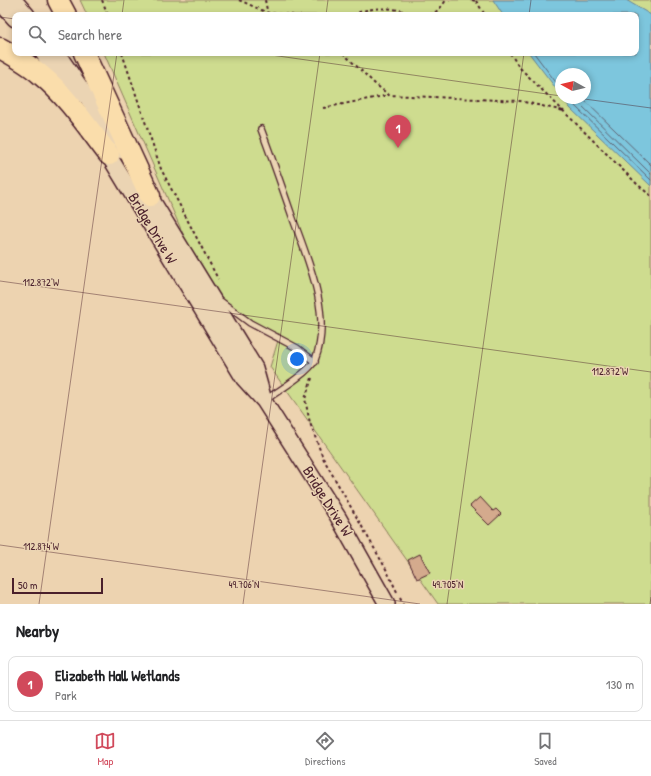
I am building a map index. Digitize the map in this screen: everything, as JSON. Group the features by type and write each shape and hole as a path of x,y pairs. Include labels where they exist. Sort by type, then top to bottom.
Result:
{"highway":[{"path":"58,0 64,12"},
{"path":"0,48 12,55"},
{"path":"14,56 41,75 65,98 109,155"},
{"path":"85,56 150,196"}],"street":[{"path":"14,0 24,12"},
{"path":"0,2 12,16"},
{"name":"Bridge Drive W","path":"44,56 69,91 109,155 244,379 264,402 338,516 388,604"},
{"name":"Bridge Drive W","path":"59,56 150,196 214,288 255,368 264,402"}],"lane":[{"path":"261,129 312,273 320,306 321,332 315,362 307,370 264,402"},
{"path":"214,288 250,322 297,348 315,362"}],"path":[{"path":"102,0 107,12"},
{"path":"239,0 264,12"},
{"path":"265,0 268,12"},
{"path":"434,12 446,0"},
{"path":"472,0 476,1 483,12"},
{"path":"361,12 384,8 412,12"},
{"path":"123,56 161,169 214,288"},
{"path":"346,56 375,84 389,95"},
{"path":"512,56 519,67 637,184 651,196"},
{"path":"323,108 389,95 520,101 564,111"},
{"path":"307,370 312,378 305,399 310,423 323,458 386,569 403,604"}],"green space":[{"path":"80,0 651,0 651,604 438,604 270,367 280,334 263,329 208,291 105,56 639,56 639,12 86,12"}],"water":[{"path":"493,0 626,0 651,15 651,186 567,104 591,104 591,68 555,68 555,87 531,56 639,56 639,12 501,12"}],"building":[{"path":"480,497 493,511 496,509 501,514 489,525 470,506"},
{"path":"420,554 430,573 417,579 408,560"}],"place":[{"name":"Elizabeth Hall Wetlands","path":"398,148"}]}
